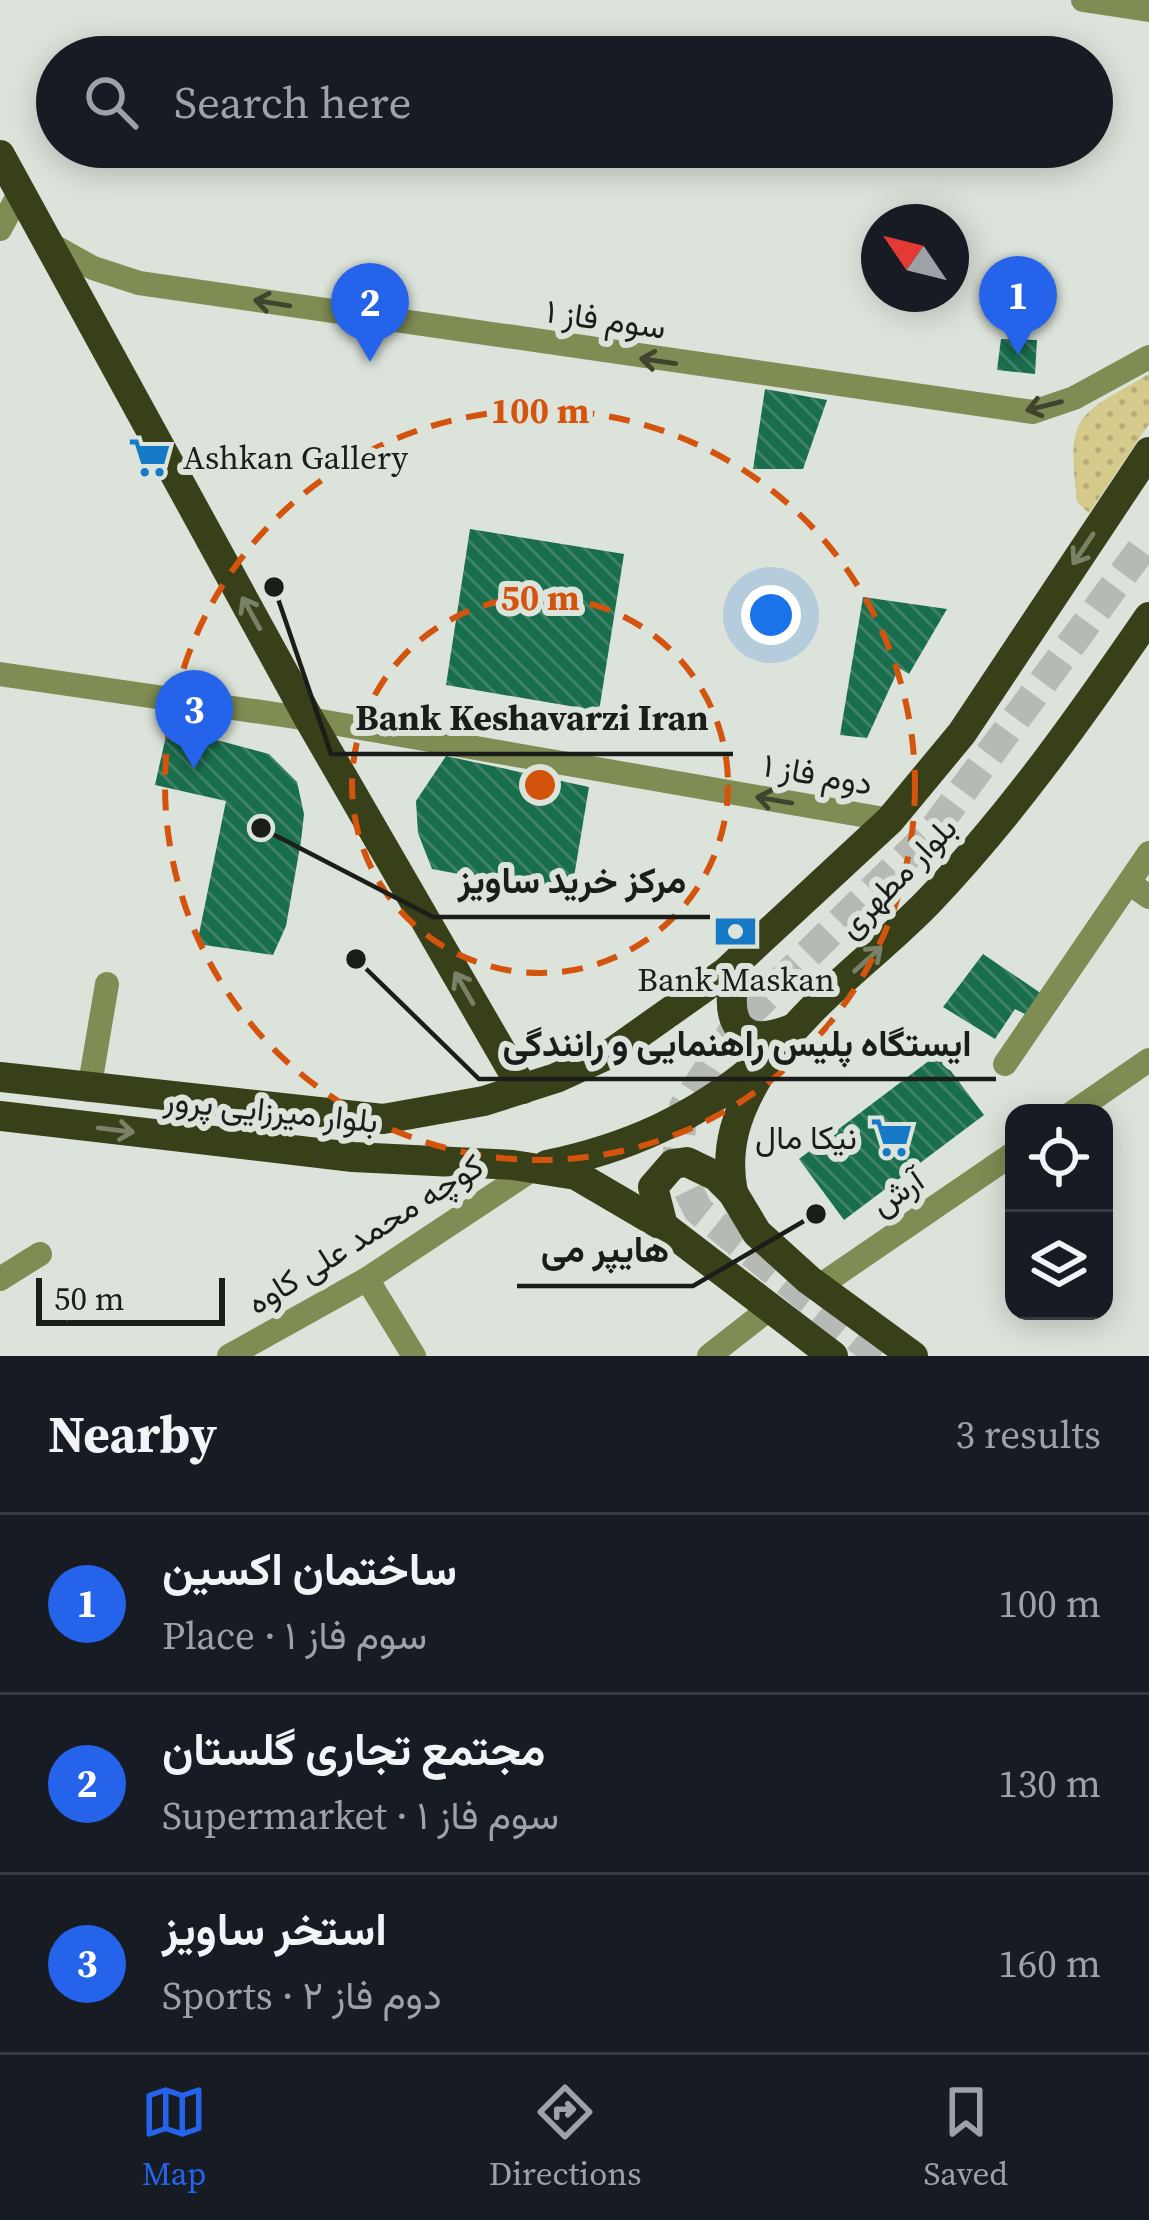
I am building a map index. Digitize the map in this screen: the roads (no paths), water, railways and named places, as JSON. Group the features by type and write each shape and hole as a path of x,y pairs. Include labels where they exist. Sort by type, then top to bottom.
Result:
{"main road":[{"path":"0,155 309,719 523,1089"},
{"name":"بلوار مطهری","path":"523,1089 584,1066 640,1036 740,959 890,820 962,733 1149,452"},
{"name":"بلوار مطهری","path":"734,1193 728,1165 731,1135 760,1074 787,1036 928,902 998,824 1149,617"},
{"path":"740,959 728,1003 733,1021 748,1033 787,1036"},
{"path":"536,1167 665,1128 724,1093 787,1036"},
{"name":"بلوار میرزایی پرور","path":"0,1077 383,1119 440,1112 523,1089"},
{"name":"بلوار میرزایی پرور","path":"0,1116 353,1157 536,1167"},
{"path":"663,1226 652,1186 673,1164 701,1167 734,1193 757,1233 813,1284 913,1356"},
{"path":"536,1167 592,1181 663,1226 833,1356"}],"street":[{"path":"1083,0 1149,10"},
{"path":"0,230 20,192"},
{"name":"سوم فاز ۱","path":"50,244 93,268 139,283 1033,412 1074,398 1149,357"},
{"name":"دوم فاز ۱","path":"0,674 309,719 890,820"},
{"path":"1005,1064 1139,890 1149,853"},
{"path":"88,1090 107,984"},
{"path":"1085,1104 1149,1060"},
{"name":"آرش","path":"813,1284 1005,1159"},
{"name":"کوچه محمد علی کاوه","path":"229,1356 367,1279 536,1167"},
{"path":"813,1284 910,1213 901,1199"},
{"path":"0,1278 40,1254"},
{"path":"367,1279 414,1356"},
{"path":"710,1356 770,1309"}],"tunnel":[{"path":"880,1356 698,1210 676,1165 684,1107 737,1025 935,828 1149,539"}],"place":[{"name":"ساختمان اکسین","path":"1018,355"},
{"name":"مجتمع تجاری گلستان","path":"370,362"},
{"name":"Ashkan Gallery","path":"149,457"},
{"name":"Bank Keshavarzi Iran","path":"274,587"},
{"name":"استخر ساویز","path":"194,769"},
{"name":"مرکز خرید ساویز","path":"261,828"},
{"name":"Bank Maskan","path":"736,931"},
{"name":"ایستگاه پلیس راهنمایی و رانندگی","path":"356,959"},
{"name":"نیکا مال","path":"891,1137"},
{"name":"هایپر می","path":"816,1214"}]}
